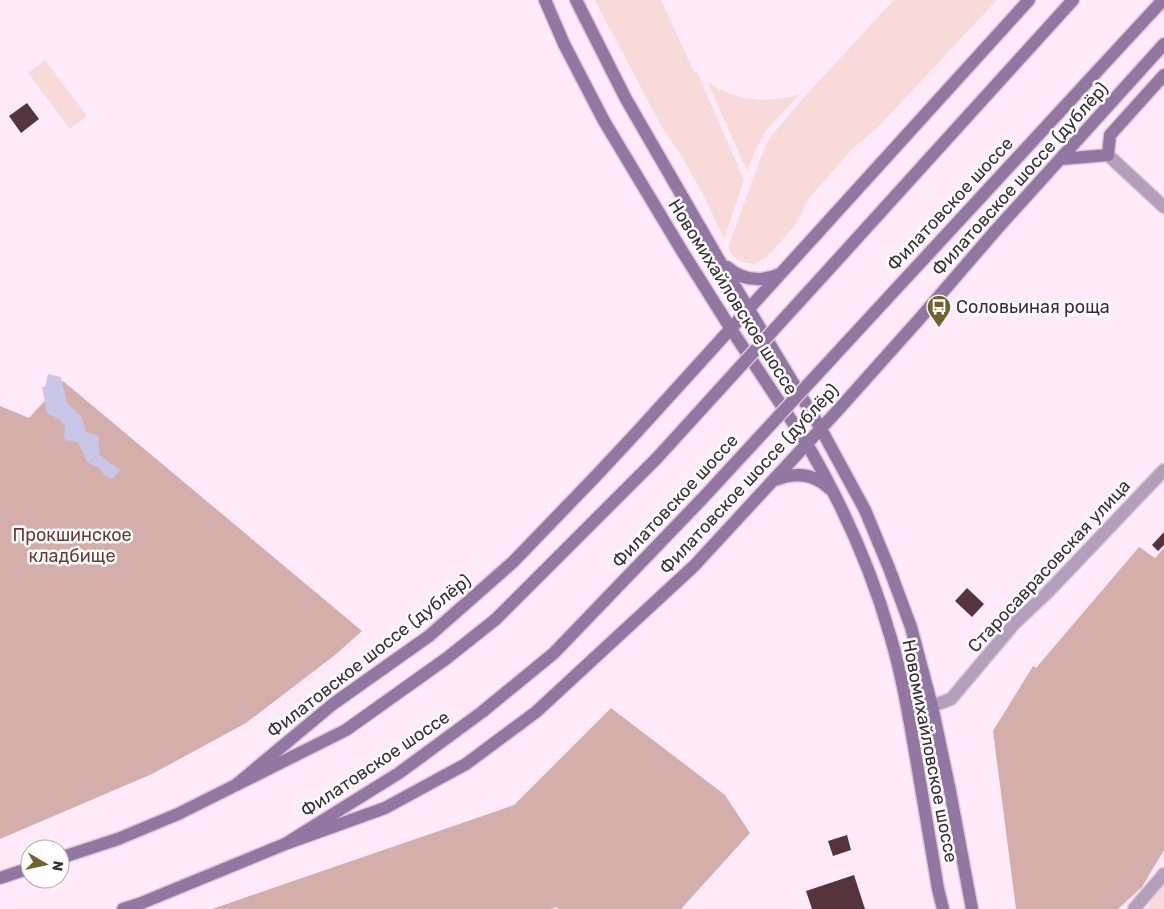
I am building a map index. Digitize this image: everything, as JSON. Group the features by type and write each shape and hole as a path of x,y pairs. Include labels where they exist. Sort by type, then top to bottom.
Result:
{"main road":[{"name":"Новомихайловское шоссе","path":"545,0 564,44 604,121 731,330 807,444 846,517 871,577 890,635 908,711 943,909"},
{"name":"Новомихайловское шоссе","path":"576,0 626,99 821,429 865,510 911,627 932,706 972,909"},
{"name":"Филатовское шоссе (дублёр)","path":"237,784 333,704 429,636 513,562 596,477 731,330 1029,0"},
{"path":"70,855 118,839 178,814 346,730 454,653 496,619 657,458 1073,0"},
{"name":"Филатовское шоссе","path":"123,909 285,844 399,773 482,712 554,653 702,499 1163,0"},
{"name":"Филатовское шоссе (дублёр)","path":"285,844 385,808 474,759 536,712 694,566 821,429 996,230 1164,44"},
{"path":"1061,159 1108,155 1110,135 1164,76"},
{"path":"720,260 740,277 750,279 770,278 781,274"},
{"path":"773,481 784,476 802,475 824,483 833,492"},
{"path":"0,878 20,871"}],"street":[{"path":"1108,155 1164,207"},
{"name":"Старосаврасовская улица","path":"908,711 932,706 951,699 1014,624 1047,594 1164,470"},
{"path":"1134,909 1164,874"}],"shaded area":[{"path":"595,0 661,0 694,72 697,72 744,180 724,239 705,198 682,157 659,122"},
{"path":"894,0 997,0 876,129 853,148 809,198 796,224 767,257 754,264 741,262 733,256 728,248 764,149 771,136"},
{"path":"45,60 87,116 70,129 28,73"},
{"path":"707,81 728,93 751,99 776,99 800,94 765,132 747,171"},
{"path":"1164,881 1164,909 1146,909"}],"green space":[{"name":"Прокшинское кладбище","path":"63,381 362,631 335,655 246,723 152,774 0,839 0,406 29,418"},
{"path":"1139,547 1155,558 1164,548 1164,850 1142,887 1118,909 1016,909 993,731 1033,666 1036,668"},
{"path":"611,708 725,795 750,833 681,909 559,909 556,907 551,909 212,909 514,805"}],"water":[{"path":"48,374 61,377 67,403 81,416 86,432 98,435 100,455 120,470 113,479 104,475 99,468 87,462 78,442 66,440 64,437 65,426 58,418 47,414 42,387 45,387"}],"building":[{"path":"27,103 39,119 21,133 9,116"},
{"path":"1164,532 1164,545 1158,551 1152,545"},
{"path":"967,588 984,604 972,617 955,601"},
{"path":"847,835 851,850 833,856 828,841"},
{"path":"854,875 865,909 812,909 806,891"}],"place":[{"name":"Соловьиная роща","path":"939,328"}]}
